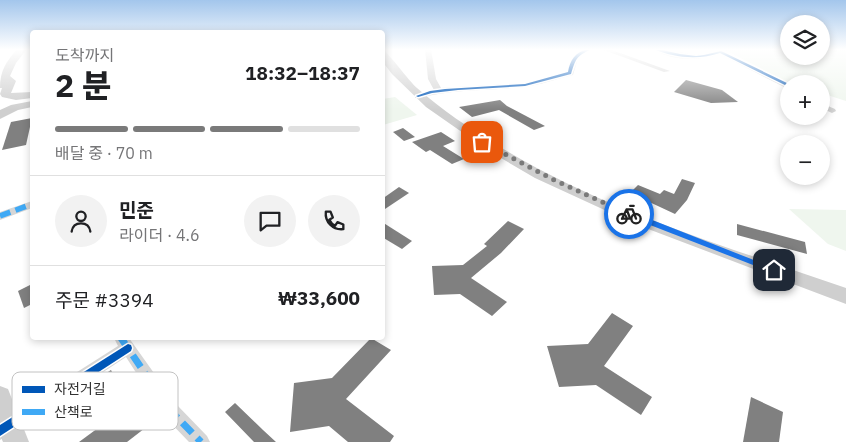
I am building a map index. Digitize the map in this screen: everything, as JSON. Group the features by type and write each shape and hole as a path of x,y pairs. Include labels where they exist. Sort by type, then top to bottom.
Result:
{"main road":[{"path":"394,70 418,96 482,142 554,180 667,230 846,296"},
{"path":"1,80 11,81 4,93 6,95 16,97 30,95"},
{"path":"0,104 30,99"},
{"path":"0,115 15,107 30,104"}],"street":[{"path":"431,70 432,79 438,90"},
{"path":"418,96 438,90 526,84 570,73 570,70"},
{"path":"662,70 666,71"},
{"path":"756,70 780,82"},
{"path":"0,216 30,205"},
{"path":"87,372 124,343 144,372"},
{"path":"0,397 8,433"},
{"path":"178,418 201,442"}],"shaded area":[{"path":"763,70 846,70 846,101 830,96 830,75 780,75 780,78"},
{"path":"395,97 417,115 385,124 385,99"},
{"path":"789,209 846,210 846,251 828,244"}],"building":[{"path":"686,80 722,90 738,102 711,103 674,92"},
{"path":"500,100 507,106 545,126 534,130 499,110 472,117 459,107"},
{"path":"30,118 26,145 2,150 11,122"},
{"path":"403,128 415,137 404,141 393,132"},
{"path":"441,132 455,141 443,146 464,159 452,164 430,150 426,152 412,142"},
{"path":"682,179 695,183 687,200 675,214 630,193 638,185 660,194 664,190 674,194"},
{"path":"399,187 409,193 385,209 385,197"},
{"path":"508,221 524,229 501,253 471,278 507,302 492,316 460,294 434,295 432,266 463,265 487,246 484,244"},
{"path":"385,224 412,241 402,249 385,239"},
{"path":"737,224 805,242 807,254 737,235"},
{"path":"30,285 30,305 24,308 18,291"},
{"path":"612,313 633,326 604,366 652,397 641,415 596,385 559,387 547,346 588,344"},
{"path":"369,340 374,340 391,350 346,399 394,436 390,442 348,442 329,426 290,432 294,383 332,378"},
{"path":"751,397 783,412 779,442 743,442"},
{"path":"235,403 276,442 254,442 225,412"},
{"path":"95,430 143,430 127,442 79,442"}],"marked path":[{"path":"0,216 30,205"},
{"path":"122,340 144,372"},
{"path":"178,418 201,442"}],"cycle path":[{"path":"418,96 445,90 525,85 570,73 571,70"},
{"path":"756,70 780,82"},
{"path":"91,372 128,348"},
{"path":"0,431 12,423"}],"way so far":[{"path":"482,142 554,180 629,214"}],"route":[{"path":"629,214 774,270"}]}
